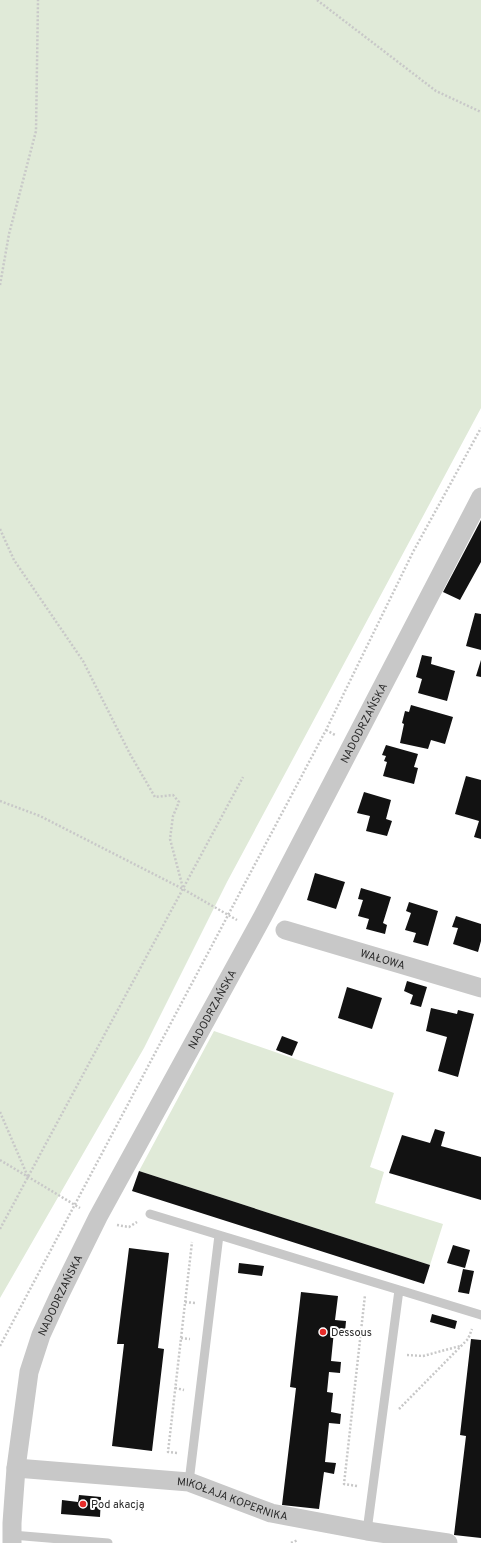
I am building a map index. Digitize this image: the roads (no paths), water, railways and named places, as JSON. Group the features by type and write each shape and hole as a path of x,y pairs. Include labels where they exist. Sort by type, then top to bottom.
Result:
{"street":[{"name":"NADODRZAŃSKA","path":"12,1539 16,1468 29,1372 41,1335 98,1218 263,916 481,498"},
{"name":"WAŁOWA","path":"285,930 481,988"},
{"name":"MIKOŁAJA KOPERNIKA","path":"16,1468 189,1482 272,1513 448,1543"}],"lane":[{"path":"150,1214 480,1315"},
{"path":"189,1482 219,1235"},
{"path":"367,1530 399,1290"},
{"path":"12,1539 108,1543"}],"place":[{"name":"Dessous","path":"323,1332"},
{"name":"Pod akacją","path":"83,1504"}]}
